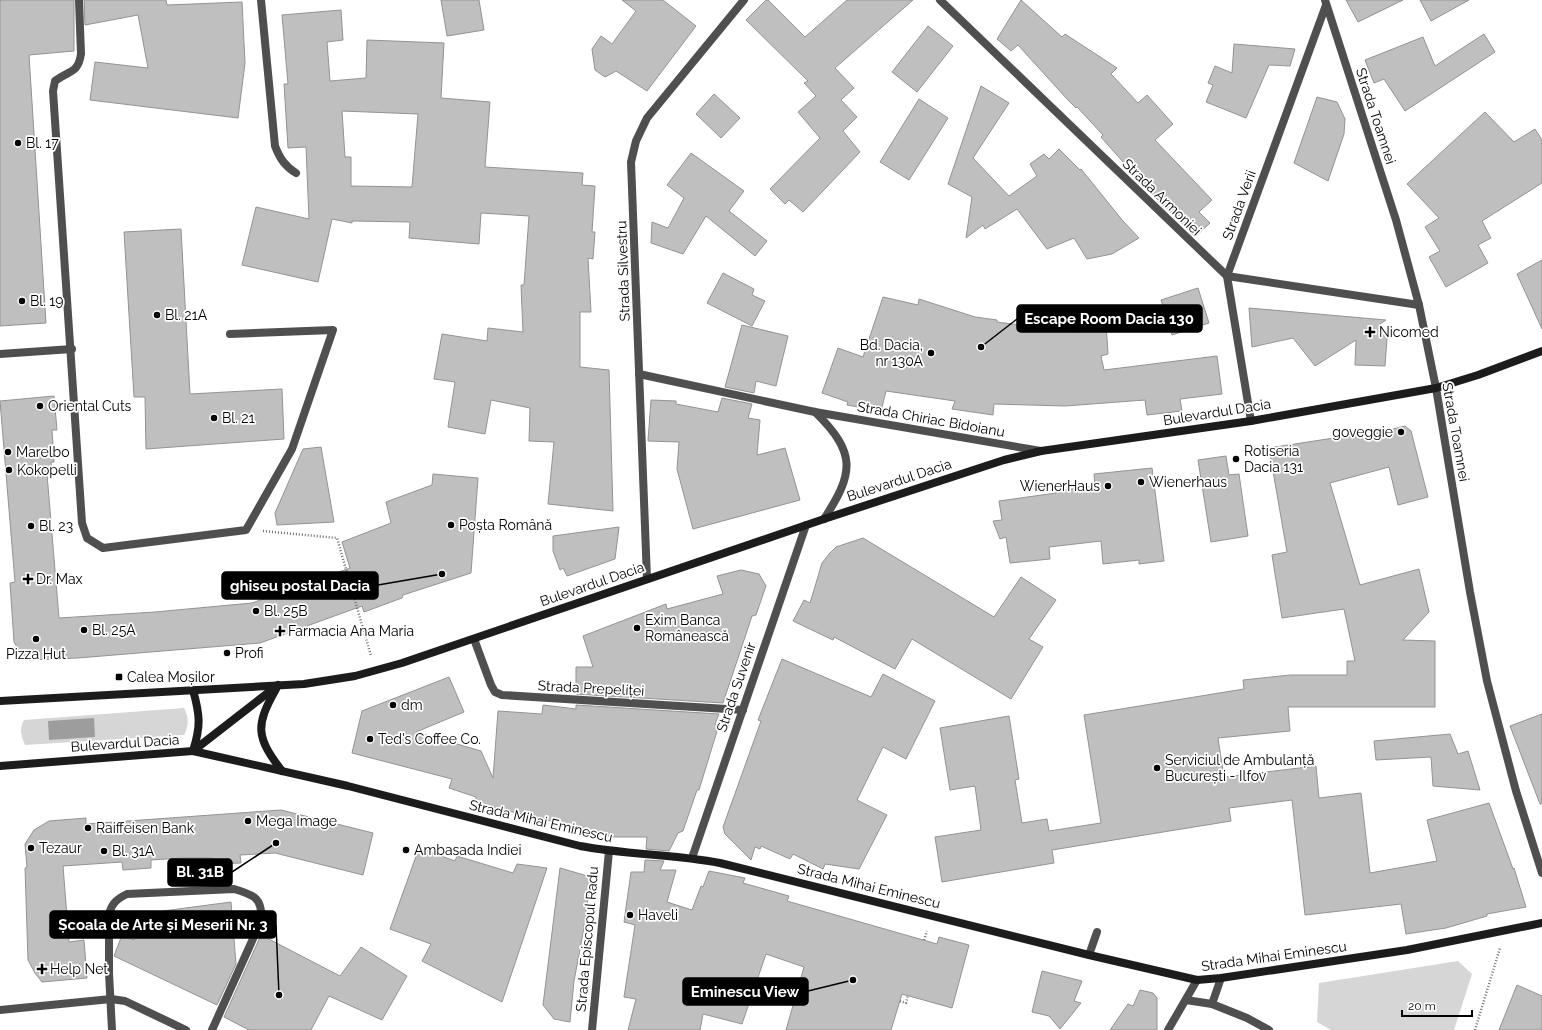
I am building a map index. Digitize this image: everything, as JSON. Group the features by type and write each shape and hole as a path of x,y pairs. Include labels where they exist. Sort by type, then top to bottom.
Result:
{"main road":[{"name":"Bulevardul Dacia","path":"0,701 278,685 327,680 375,671 402,664 824,519 1004,460 1041,451 1251,421 1436,388 1478,375 1542,351"},
{"name":"Bulevardul Dacia","path":"0,766 193,751 278,685"},
{"path":"278,685 261,718 260,729 262,740 268,754 282,770"},
{"path":"193,690 200,725 193,751"},
{"name":"Strada Mihai Eminescu","path":"193,751 282,770 427,806 558,841 608,851 692,858 752,870 1089,955 1197,980 1221,978 1407,950 1542,924"}],"street":[{"path":"79,0 80,61 77,68 55,81 53,91 72,349 82,523 87,538 103,548 246,530 292,449 333,330 230,334"},
{"path":"260,0 275,146 279,158 296,174"},
{"name":"Strada Silvestru","path":"647,579 631,162 636,141 647,118 744,0"},
{"name":"Strada Armoniei","path":"940,0 1227,276"},
{"name":"Strada Verii","path":"1251,421 1227,276 1326,3"},
{"name":"Strada Toamnei","path":"1326,3 1396,220 1419,305 1436,388 1470,592 1487,681 1514,784 1542,873"},
{"path":"1227,276 1419,305"},
{"path":"0,354 72,349"},
{"name":"Strada Chiriac Bidoianu","path":"639,374 816,412 1041,451"},
{"path":"816,412 830,426 840,440 846,457 847,472 843,486 824,519"},
{"name":"Strada Suvenir","path":"692,858 806,526"},
{"name":"Strada Prepeliței","path":"474,639 491,686 495,692 502,695 743,710"},
{"name":"Strada Episcopul Radu","path":"592,1030 608,851"},
{"path":"112,1030 109,914 112,905 118,899 127,894 234,889 250,893 260,904 262,921 212,1030"},
{"path":"1089,955 1097,932"},
{"path":"1212,1004 1221,978"},
{"path":"1168,1030 1197,980"},
{"path":"0,1010 111,999 125,1001 186,1030"},
{"path":"1186,1000 1212,1004 1247,1018 1269,1030"}],"path":[{"path":"246,530 337,538 375,671"},
{"path":"1475,1030 1505,931"},
{"path":"900,1001 906,1003 908,995"}],"shaded area":[{"path":"184,708 188,722 184,735 25,745 21,732 21,726 24,720"},
{"path":"94,718 95,737 49,740 48,721"},
{"path":"1458,961 1472,974 1454,1030 1331,1030 1317,1022 1319,983"}],"building":[{"name":"Bl. 17","path":"0,0 74,0 74,51 29,55 46,323 0,326"},
{"path":"84,0 166,0 167,5 242,2 245,63 238,118 90,100 95,62 148,68 138,15 85,25"},
{"path":"441,0 479,0 484,30 447,36"},
{"path":"622,0 663,0 696,26 647,91 616,71 605,77 595,70 592,49 601,36 612,44 636,11"},
{"path":"766,0 768,0 805,37 847,0 913,0 835,68 854,88 841,100 857,117 843,131 860,152 803,212 789,200 785,204 770,189 820,138 798,112 816,96 804,83 808,81 746,20"},
{"path":"1021,0 1062,37 1065,34 1117,68 1111,74 1138,103 1147,95 1173,124 1155,140 1212,200 1199,212 1210,223 1195,237 1146,188 1101,137 1103,135 1077,107 1076,108 1067,99 1018,45 1011,51 997,39"},
{"path":"1346,0 1403,0 1358,22"},
{"path":"1420,0 1469,0 1431,21"},
{"path":"341,10 343,40 327,42 330,81 366,78 367,40 444,43 441,98 490,102 485,167 583,173 582,185 595,186 592,232 595,232 593,259 588,258 591,312 580,312 580,367 609,370 613,511 548,504 554,442 529,441 530,408 491,400 485,434 448,427 455,382 434,379 442,334 487,341 488,328 523,332 521,285 524,285 529,216 481,213 479,244 409,238 410,222 352,221 352,223 332,219 318,282 242,265 256,207 309,219 306,147 288,148 284,84 288,84 282,15","holes":["342,111 418,114 412,187 351,186 351,157 345,157"]},
{"path":"928,26 953,46 917,92 892,72"},
{"path":"1484,34 1495,52 1405,111 1384,79 1374,83 1365,60 1423,37 1435,66"},
{"path":"1234,44 1295,49 1290,66 1269,65 1246,118 1206,102 1213,85 1208,83 1215,66 1232,73"},
{"path":"981,86 1009,103 973,158 1009,196 1037,176 1030,164 1044,154 1049,159 1059,149 1080,170 1081,169 1123,221 1139,238 1112,254 1087,259 1074,238 1047,249 1017,209 985,229 983,225 966,238 972,197 948,184"},
{"path":"714,94 740,118 721,138 696,114"},
{"path":"1317,97 1337,102 1345,119 1344,134 1328,181 1294,163"},
{"path":"919,99 948,118 909,180 880,162"},
{"path":"1485,112 1514,142 1535,129 1542,140 1542,183 1482,221 1491,238 1478,245 1488,263 1446,287 1429,257 1440,251 1425,227 1439,218 1407,184"},
{"path":"691,153 744,191 729,211 767,241 755,256 706,216 683,254 651,243 652,222 668,228 684,198 667,185"},
{"path":"181,229 190,394 282,389 284,439 146,449 145,397 134,397 124,232"},
{"path":"1542,260 1542,329 1517,274"},
{"path":"723,273 754,289 752,295 765,301 752,326 707,303"},
{"path":"1198,288 1209,323 1172,335 1161,300"},
{"path":"883,297 918,305 919,299 975,317 997,320 997,322 1074,332 1074,325 1106,323 1108,354 1101,356 1104,370 1217,356 1222,394 1180,399 1182,411 1147,415 1145,400 1065,406 994,404 993,415 952,409 955,401 886,391 881,411 847,405 848,402 822,393 838,348 863,357"},
{"path":"1249,308 1386,320 1380,324 1386,333 1387,339 1385,366 1355,365 1356,340 1315,366 1293,338 1252,347"},
{"path":"742,325 788,336 776,386 756,381 754,393 725,387"},
{"path":"54,396 57,430 52,430 54,462 51,462 52,473 47,474 59,618 155,612 252,603 350,568 342,542 391,523 386,502 432,485 433,474 478,478 471,573 403,595 402,598 364,612 362,606 260,643 78,658 29,660 20,652 14,642 10,583 15,582 0,401"},
{"path":"722,398 752,404 748,418 760,420 757,455 785,448 800,500 693,529 677,469 679,442 648,441 651,400 676,401 676,404 718,412"},
{"path":"1405,426 1411,431 1428,497 1398,505 1389,467 1330,483 1360,585 1419,569 1429,612 1403,640 1435,641 1435,707 1288,707 1290,731 1218,738 1224,777 1316,766 1319,798 1361,793 1370,873 1437,861 1427,820 1489,803 1513,869 1514,868 1526,907 1487,914 1487,916 1446,928 1406,934 1401,904 1305,915 1292,800 1229,808 1231,821 1052,850 1054,863 942,882 935,837 981,830 975,786 950,790 940,728 1009,716 1019,779 1015,780 1022,823 1047,819 1049,831 1101,823 1084,715 1244,689 1243,680 1290,675 1347,675 1347,661 1355,661 1344,609 1282,618 1272,555 1287,552 1269,448 1366,433 1366,436"},
{"path":"321,447 334,522 277,525 275,513 303,449"},
{"path":"1226,456 1229,475 1239,474 1248,536 1211,542 1198,460"},
{"path":"1152,468 1164,561 1139,564 1139,560 1103,564 1101,541 1049,547 1050,559 1010,563 1006,537 1000,539 993,521 1002,520 999,501 1095,486 1094,474"},
{"path":"619,527 615,559 567,576 563,568 560,570 553,551 553,536"},
{"path":"863,538 994,617 1021,577 1056,600 1029,639 1043,647 1011,699 912,639 895,669 834,637 833,640 793,621 804,600 810,603 822,563 829,554 836,547"},
{"path":"741,570 759,574 766,586 756,615 752,616 723,703 576,694 576,667 593,667 583,636 666,604 667,609 723,594 717,576"},
{"path":"782,659 871,697 883,674 935,701 906,759 883,747 857,800 887,815 859,869 825,864 823,869 793,854 790,859 761,846 760,849 755,847 751,860 725,834 723,827 761,721 758,720"},
{"path":"449,677 464,712 416,732 481,751 493,778 498,711 542,714 543,705 576,709 576,705 719,714 715,724 718,728 699,790 697,790 683,831 678,833 669,851 646,849 647,837 613,837 475,803 476,797 449,788 452,779 352,753 362,711"},
{"path":"1542,714 1542,804 1540,804 1510,726"},
{"path":"1450,734 1458,754 1468,751 1480,790 1433,786 1431,757 1376,760 1374,741"},
{"path":"281,810 373,833 363,875 275,853 240,855 241,863 212,864 212,858 182,858 151,860 151,868 123,870 122,862 63,866 69,942 84,940 87,978 42,982 35,973 28,960 25,868 27,867 25,844 34,830 49,821 86,818 86,824"},
{"path":"419,848 455,861 457,856 513,873 517,864 547,868 502,1002 422,961 431,944 390,929"},
{"path":"645,860 664,861 660,870 676,870 667,902 692,910 701,886 703,887 709,871 745,878 743,883 789,896 787,901 937,944 939,937 969,945 952,1008 902,994 891,1030 786,1030 804,967 766,954 742,1024 703,1014 700,1030 628,1030 636,999 624,997 635,925 624,922 631,872 644,872"},
{"path":"560,868 591,877 574,981 570,1022 554,1019 543,1005"},
{"path":"231,902 236,964 217,1005 114,956 122,935 134,940 148,913"},
{"path":"261,935 340,976 361,947 407,976 382,1020 329,996 311,1030 249,1030 224,1017"},
{"path":"1042,971 1082,981 1074,1001 1081,1003 1060,1029 1049,1016 1032,1012"},
{"path":"1517,985 1542,996 1542,1030 1499,1030"},
{"path":"1140,990 1153,993 1157,998 1157,1030 1110,1030 1128,1004 1133,1006"}],"place":[{"name":"Bl. 17","path":"18,143"},
{"name":"Bl. 19","path":"22,301"},
{"name":"Bl. 21A","path":"157,315"},
{"name":"Nicomed","path":"1370,332"},
{"name":"Escape Room Dacia 130","path":"981,347"},
{"name":"Bd. Dacia, nr 130A","path":"931,353"},
{"name":"Oriental Cuts","path":"40,406"},
{"name":"Bl. 21","path":"214,418"},
{"name":"goveggie","path":"1401,432"},
{"name":"Marelbo","path":"8,452"},
{"name":"Rotiseria Dacia 131","path":"1236,459"},
{"name":"Kokopelli","path":"9,470"},
{"name":"Wienerhaus","path":"1141,482"},
{"name":"WienerHaus","path":"1108,486"},
{"name":"Poșta Română","path":"451,525"},
{"name":"Bl. 23","path":"31,526"},
{"name":"ghiseu postal Dacia","path":"442,574"},
{"name":"Dr. Max","path":"28,579"},
{"name":"Bl. 25B","path":"256,611"},
{"name":"Exim Banca Românească","path":"637,628"},
{"name":"Bl. 25A","path":"84,630"},
{"name":"Farmacia Ana Maria","path":"280,631"},
{"name":"Pizza Hut","path":"36,639"},
{"name":"Profi","path":"227,653"},
{"name":"Calea Moșilor","path":"119,677"},
{"name":"dm","path":"393,705"},
{"name":"Ted's Coffee Co.","path":"370,739"},
{"name":"Serviciul de Ambulanță București - Ilfov","path":"1157,768"},
{"name":"Mega Image","path":"248,821"},
{"name":"Raiffeisen Bank","path":"88,828"},
{"name":"Bl. 31B","path":"276,843"},
{"name":"Tezaur","path":"31,848"},
{"name":"Ambasada Indiei","path":"406,850"},
{"name":"Bl. 31A","path":"104,851"},
{"name":"Haveli","path":"630,915"},
{"name":"Help Net","path":"42,969"},
{"name":"Eminescu View","path":"853,980"},
{"name":"Școala de Arte și Meserii Nr. 3","path":"279,995"}]}
